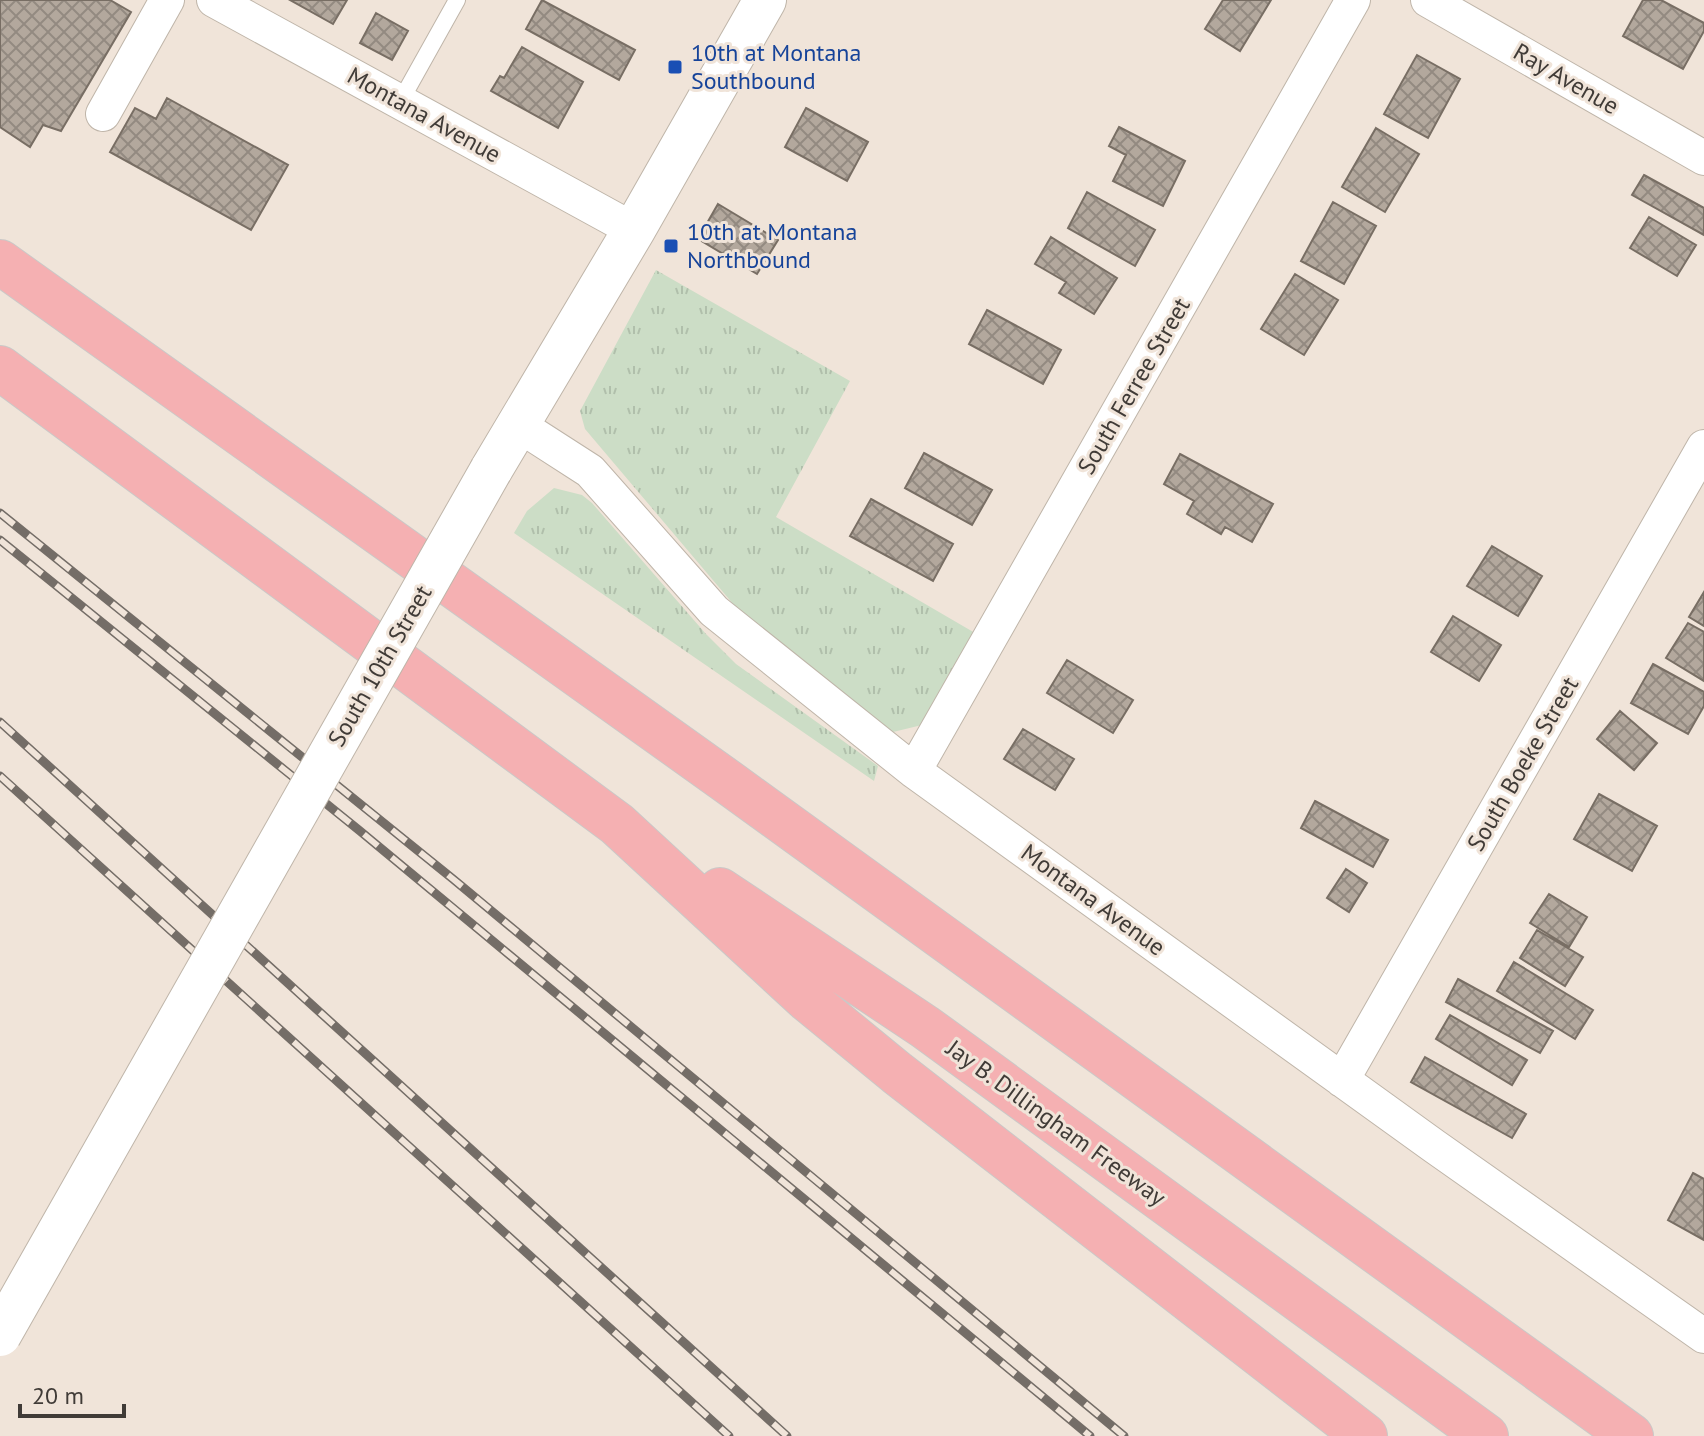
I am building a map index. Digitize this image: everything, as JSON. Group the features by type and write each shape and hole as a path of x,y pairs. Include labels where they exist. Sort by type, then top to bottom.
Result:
{"highway":[{"path":"0,262 728,782 1631,1436"},
{"path":"0,368 617,824 808,1000 897,1073 1365,1436"},
{"name":"Jay B. Dillingham Freeway","path":"617,824 925,1027 1486,1436"}],"street":[{"path":"103,114 167,0"},
{"name":"Montana Avenue","path":"214,0 634,230"},
{"name":"South 10th Street","path":"0,1335 517,424 634,230 765,0"},
{"name":"South Ferree Street","path":"914,771 1353,0"},
{"name":"Ray Avenue","path":"1428,0 1704,158"},
{"name":"Montana Avenue","path":"517,424 590,471 714,611 914,771 1704,1336"},
{"name":"South Boeke Street","path":"1342,1080 1704,447"}],"lane":[{"path":"400,102 457,0"}],"green space":[{"path":"656,270 850,381 776,517 975,633 922,725 893,732 745,618 585,429 580,411"},
{"path":"554,488 582,495 592,503 736,664 878,766 874,781 514,533 527,511"}],"building":[{"path":"0,0 110,0 131,12 61,131 43,125 30,147 0,127"},
{"path":"290,0 347,0 333,24"},
{"path":"542,0 635,50 619,80 526,29"},
{"path":"1223,0 1271,0 1240,51 1205,29"},
{"path":"1643,0 1661,0 1704,23 1704,31 1683,69 1623,36"},
{"path":"376,13 408,31 392,60 360,43"},
{"path":"522,47 583,82 558,128 491,91 500,76 504,78"},
{"path":"1417,55 1460,79 1428,138 1384,114"},
{"path":"167,98 288,165 251,230 110,152 135,108 156,119"},
{"path":"806,108 868,142 847,181 785,147"},
{"path":"1119,127 1185,161 1163,206 1113,181 1126,155 1109,146"},
{"path":"1376,128 1419,154 1385,212 1342,187"},
{"path":"1644,175 1704,208 1704,235 1632,195"},
{"path":"1087,192 1155,230 1135,266 1068,228"},
{"path":"1333,202 1376,226 1344,284 1301,261"},
{"path":"718,204 778,240 757,274 698,239"},
{"path":"1649,217 1696,245 1677,276 1630,248"},
{"path":"1051,237 1117,278 1094,314 1059,293 1066,282 1035,264"},
{"path":"1295,274 1338,300 1304,355 1261,329"},
{"path":"987,310 1061,350 1043,384 969,344"},
{"path":"924,453 992,490 972,525 905,488"},
{"path":"1180,454 1273,504 1252,542 1225,527 1221,534 1187,514 1194,501 1164,484"},
{"path":"871,499 953,544 933,581 850,536"},
{"path":"1492,546 1542,576 1518,616 1467,586"},
{"path":"1704,592 1704,626 1689,617"},
{"path":"1453,616 1501,645 1479,681 1431,652"},
{"path":"1688,623 1704,632 1704,681 1666,658"},
{"path":"1067,660 1133,700 1113,733 1047,693"},
{"path":"1653,664 1704,692 1704,706 1688,734 1631,703"},
{"path":"1620,711 1657,743 1634,770 1597,739"},
{"path":"1023,729 1074,759 1055,790 1004,759"},
{"path":"1599,794 1657,826 1632,871 1574,839"},
{"path":"1315,801 1388,840 1373,867 1301,828"},
{"path":"1346,869 1367,883 1349,912 1327,898"},
{"path":"1549,894 1587,917 1569,947 1530,923"},
{"path":"1537,930 1583,957 1565,986 1520,958"},
{"path":"1514,962 1593,1010 1575,1039 1497,991"},
{"path":"1458,979 1553,1031 1540,1053 1446,1002"},
{"path":"1450,1015 1527,1060 1512,1085 1436,1039"},
{"path":"1425,1057 1526,1114 1512,1138 1411,1082"},
{"path":"1693,1173 1704,1179 1704,1240 1668,1220"}],"railway":[{"path":"0,513 453,879 1124,1436"},
{"path":"0,540 360,831 1090,1436"},
{"path":"0,722 787,1436"},
{"path":"0,776 729,1436"}],"place":[{"name":"10th at Montana Southbound","path":"675,67"},
{"name":"10th at Montana Northbound","path":"671,246"}]}
